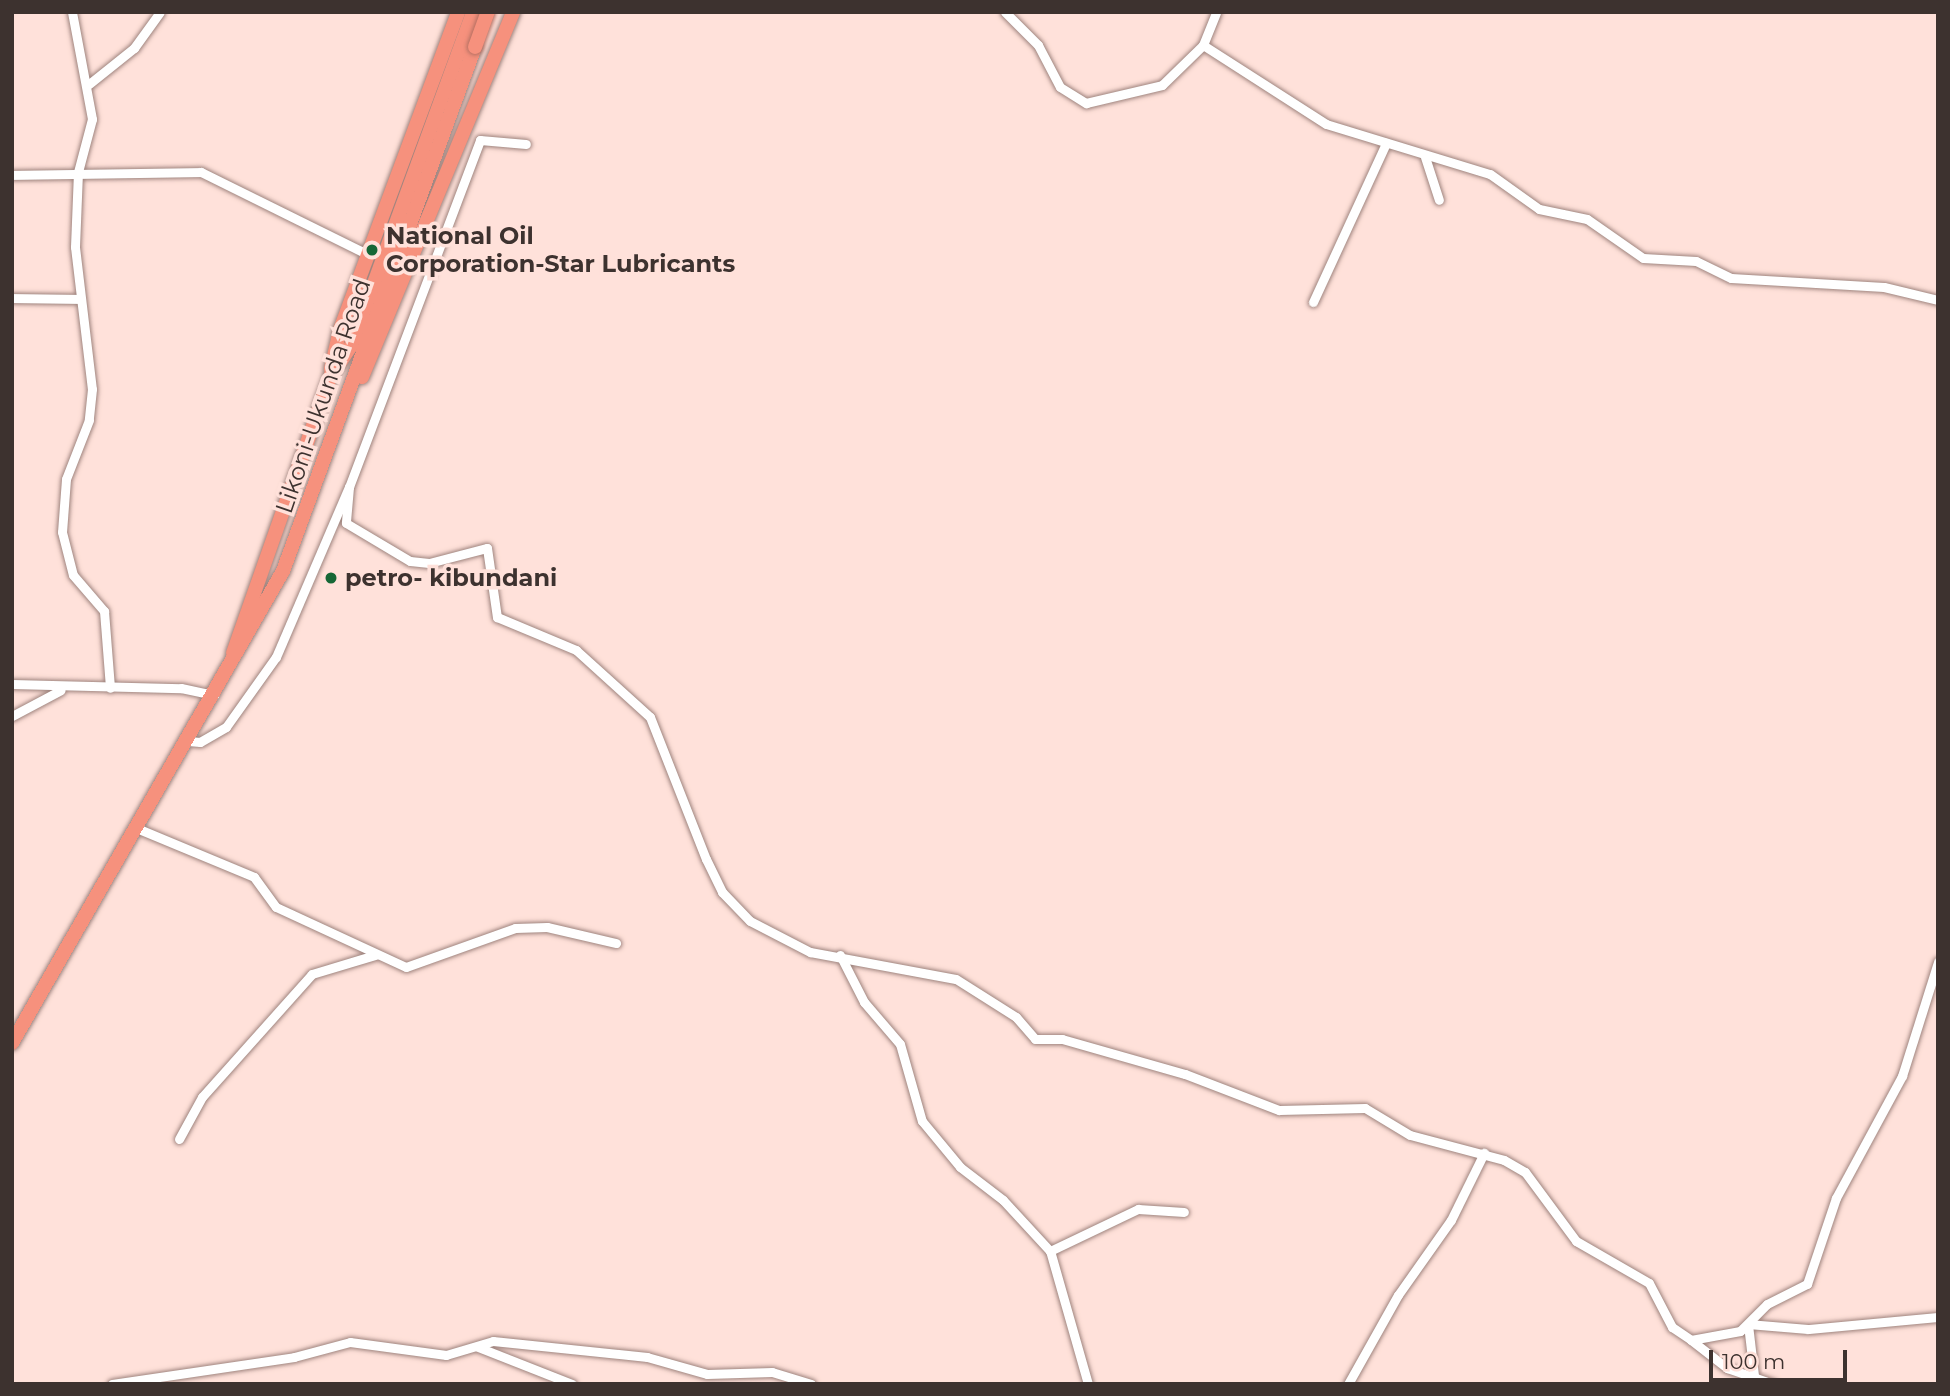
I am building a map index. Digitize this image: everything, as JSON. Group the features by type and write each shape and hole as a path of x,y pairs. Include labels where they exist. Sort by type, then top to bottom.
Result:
{"highway":[{"path":"330,377 369,255 458,12"},
{"name":"Likoni-Ukunda Road","path":"12,1043 133,826 188,741 284,571 356,387 357,348 473,12"},
{"path":"486,12 507,12"},
{"name":"Likoni-Ukunda Road","path":"228,668 330,377 357,348 486,12"},
{"path":"356,387 379,344 496,41 513,12"}],"street":[{"path":"72,12 89,84 92,119 78,172 80,299 92,389 89,419 66,479 61,532 73,575 104,611 110,688"},
{"path":"89,84 134,48 160,12"},
{"path":"1005,12 1038,45 1060,87 1086,103 1151,91 1203,46 1216,12"},
{"path":"1203,46 1326,124 1425,157 1490,174 1539,209 1587,219 1643,258 1696,261 1731,278 1884,287 1938,300"},
{"path":"188,741 200,742 226,727 256,689 349,487 480,140 526,144"},
{"path":"1313,302 1387,143"},
{"path":"1425,157 1438,200"},
{"path":"12,175 201,172 369,255"},
{"path":"12,298 80,299"},
{"path":"349,487 346,523 410,561 429,564 487,548 497,617 576,650 656,726 673,785 722,892 758,926 810,952 840,955 956,979 1016,1017 1035,1039 1062,1039 1185,1074 1279,1110 1365,1108 1410,1135 1484,1153 1525,1172 1576,1241 1640,1275 1672,1327 1727,1368 1773,1384"},
{"path":"12,684 63,689 181,688 214,695"},
{"path":"12,716 63,689"},
{"path":"133,826 254,877 276,907 375,955 411,968 514,928 547,927 616,943"},
{"path":"179,1139 202,1097 312,974 375,955"},
{"path":"840,955 864,1002 900,1044 922,1121 960,1167 1003,1200 1050,1251 1088,1384"},
{"path":"1748,1324 1767,1304 1807,1284 1836,1198 1870,1145 1906,1065 1938,962"},
{"path":"1348,1384 1398,1295 1451,1220 1484,1153"},
{"path":"1050,1251 1138,1209 1184,1212"},
{"path":"1691,1340 1748,1324 1808,1328 1938,1317"},
{"path":"1748,1324 1755,1379"},
{"path":"112,1384 294,1357 351,1342 446,1355 494,1341 647,1357 707,1374 772,1372 811,1384"},
{"path":"477,1346 572,1384"}],"place":[{"name":"National Oil Corporation-Star Lubricants","path":"372,250"},
{"name":"petro- kibundani","path":"331,578"}]}
